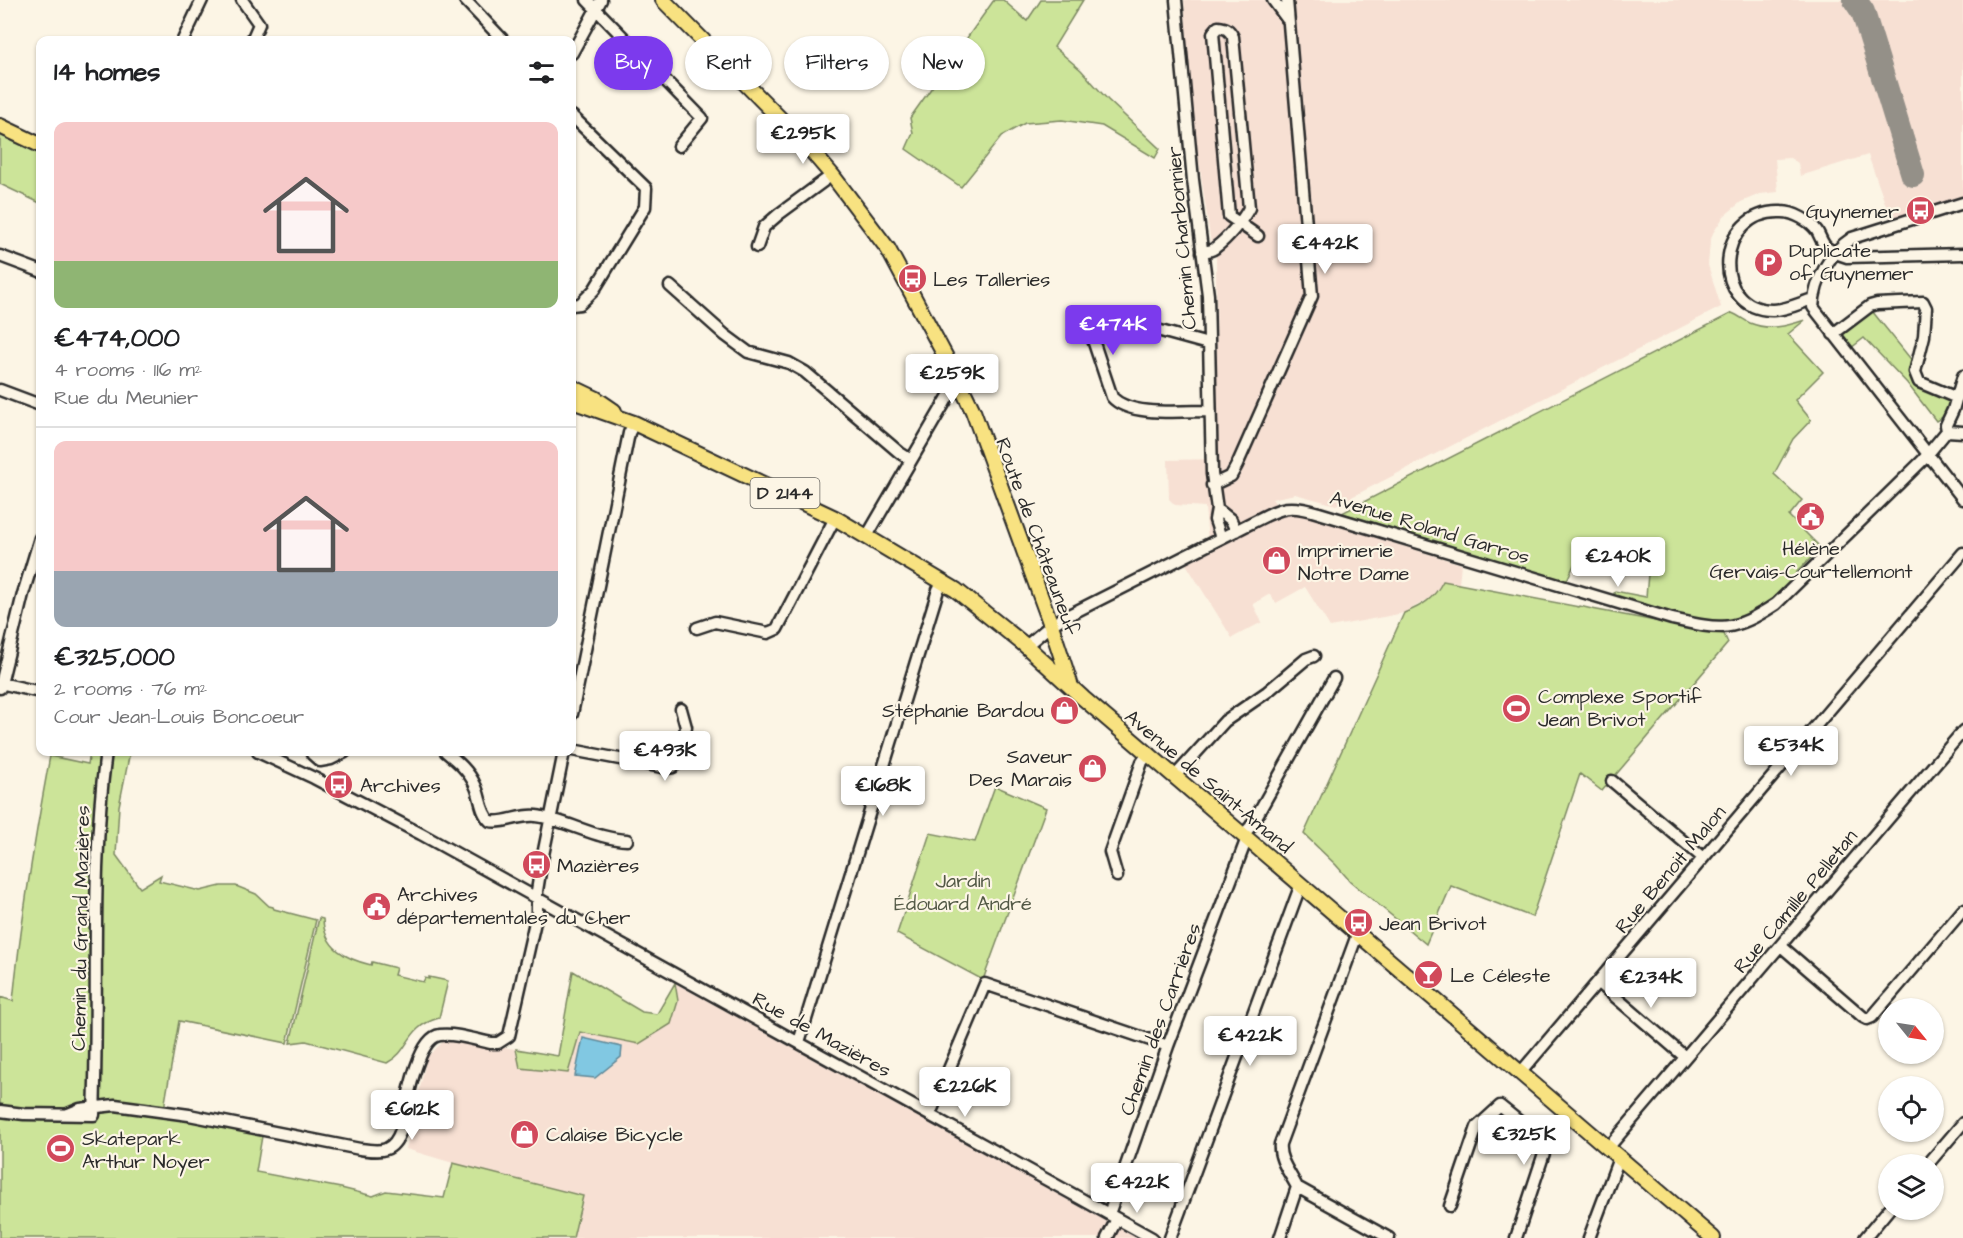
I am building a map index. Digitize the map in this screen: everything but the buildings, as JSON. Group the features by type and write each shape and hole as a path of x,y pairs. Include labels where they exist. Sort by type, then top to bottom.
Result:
{"main road":[{"name":"Route de Châteauneuf","path":"663,0 783,120 832,174 888,249 973,411 1072,688"},
{"path":"0,126 36,144"},
{"name":"Avenue de Saint-Amand","path":"576,389 596,398 634,423"},
{"name":"Avenue de Saint-Amand","path":"576,402 634,423 835,518 943,582 978,606 1713,1238"}],"street":[{"path":"185,36 202,0"},
{"path":"242,0 259,24 254,36"},
{"path":"465,0 499,36"},
{"path":"587,0 599,5 702,118 680,146"},
{"name":"Chemin Charbonnier","path":"1176,0 1193,180 1208,295 1212,484 1217,509 1215,520 1221,538"},
{"path":"1272,0 1288,22"},
{"path":"1212,484 1231,476 1237,465 1312,296 1287,0"},
{"path":"576,47 599,5"},
{"path":"1202,252 1215,249 1238,224 1245,217 1249,208 1234,48 1230,31 1224,27 1218,27 1213,33 1229,216 1238,224 1258,236"},
{"path":"576,120 646,188 645,207 594,290 580,304 576,304"},
{"path":"757,247 765,227 778,214 832,174"},
{"path":"1963,203 1852,238 1834,253 1820,277 1813,300 1813,307 1833,334 1963,499"},
{"path":"1813,300 1773,310 1753,306 1738,293 1729,276 1727,256 1733,238 1746,223 1763,213 1782,212 1801,217 1816,230 1825,246 1834,253 1847,257 1963,254"},
{"path":"0,256 36,270"},
{"path":"670,286 725,335 748,352 789,363 805,372 911,460"},
{"path":"1833,334 1870,306 1923,302 1926,308 1924,336 1915,372 1919,382 1957,398"},
{"path":"1208,344 1117,319 1101,322 1095,327 1092,337 1112,397 1117,403 1136,410 1209,411"},
{"path":"1963,376 1946,425 1947,432 1963,432"},
{"path":"867,536 958,380"},
{"path":"0,390 36,404"},
{"path":"576,693 610,519 629,433 634,423"},
{"name":"Avenue Roland Garros","path":"1026,646 1051,625 1221,538 1282,508 1299,507 1672,619 1710,627 1732,627 1755,618 1776,604 1929,454 1947,432"},
{"name":"Chemin Charbonnier","path":"1217,509 1231,520 1236,531"},
{"path":"697,628 715,622 768,633 777,629 835,518"},
{"path":"36,551 0,685 36,691"},
{"name":"Rue Benoit Malon","path":"1521,1072 1963,553"},
{"path":"799,1042 936,597 943,582"},
{"path":"1175,776 1225,721 1268,692 1306,659 1314,656"},
{"name":"Chemin des Carrières","path":"1107,1238 1168,1046 1245,836 1334,678"},
{"path":"576,751 667,768 673,767 679,762 686,727 681,709"},
{"name":"Rue Camille Pelletan","path":"1608,1148 1963,731"},
{"path":"1117,876 1110,852 1142,762 1148,754"},
{"name":"Chemin du Grand Mazières","path":"94,1106 95,908 105,756"},
{"name":"Rue de Mazières","path":"266,756 309,776 537,898 1152,1238"},
{"path":"309,776 315,756"},
{"path":"316,756 320,761 337,756"},
{"path":"450,756 467,771 475,783 483,813 490,821 496,822 525,815 551,819 615,840 627,840"},
{"path":"0,1111 24,1114 94,1115 94,1106 114,1104 165,1111 360,1149 375,1151 385,1150 392,1146 398,1138 420,1054 430,1039 442,1034 498,1043 509,1036 537,914 542,860 563,756"},
{"path":"1612,781 1703,858"},
{"path":"1170,1238 1301,884"},
{"path":"1781,946 1867,1019 1872,1017 1963,910"},
{"path":"1357,934 1279,1151 1297,1187 1389,1238"},
{"path":"1598,982 1685,1057"},
{"path":"930,1114 985,984 1168,1046"},
{"path":"1450,1206 1477,1127 1500,1106 1546,1144"},
{"path":"1516,1238 1546,1144 1570,1115"},
{"path":"1937,1154 1963,1123"},
{"path":"1589,1238 1619,1158"},
{"path":"1280,1238 1297,1187"},
{"path":"1865,1238 1880,1220"}],"shaded area":[{"path":"1184,0 1963,0 1963,196 1891,220 1868,155 1800,176 1798,163 1790,158 1775,159 1778,192 1760,194 1741,202 1724,216 1713,233 1708,265 1721,307 1336,505 1295,494 1272,499 1285,515 1303,515 1461,564 1459,584 1443,581 1437,594 1404,613 1330,627 1305,587 1276,603 1270,594 1253,604 1262,622 1232,638 1186,564 1209,552 1205,507 1175,505 1169,499 1168,460 1217,459 1216,254 1211,244 1192,114"},
{"path":"675,983 1137,1238 573,1238 583,1196 406,1149 427,1057 445,1040 516,1049 520,1068 568,1073 580,1031 639,1044 652,1035 678,1001"}],"green space":[{"path":"994,0 1003,0 1027,21 1041,0 1083,0 1054,47 1081,70 1108,100 1160,149 1155,158 1102,126 1062,120 1025,123 1002,136 961,187 906,149 913,133 910,118 930,90 985,90 985,36 968,36"},
{"path":"0,126 36,143 36,201 0,184"},
{"path":"1872,311 1914,363 1911,370 1948,399 1950,404 1943,417 1936,421 1907,383 1864,338 1851,348 1842,336 1843,332 1867,312"},
{"path":"1732,313 1750,323 1764,327 1785,326 1805,320 1788,334 1823,372 1795,400 1811,420 1793,439 1774,474 1802,500 1789,516 1821,548 1797,572 1793,582 1768,605 1747,616 1722,622 1697,622 1613,596 1615,591 1646,597 1648,574 1620,563 1596,561 1575,563 1566,582 1342,513"},
{"name":"Complexe Sportif Jean Brivot","path":"1443,581 1724,634 1728,643 1602,791 1580,774 1532,917 1451,886 1426,944 1350,881 1304,834 1404,613 1427,601 1436,593"},
{"path":"50,756 88,764 89,756 129,756 119,806 116,855 140,888 161,875 159,881 200,891 221,886 236,886 256,894 274,909 316,920 287,1043 179,1021 165,1111 263,1130 256,1172 373,1196 386,1191 444,1198 453,1163 583,1196 573,1238 0,1238 0,997 13,1001 29,878"},
{"name":"Jardin Édouard André","path":"995,786 1046,808 983,980 897,934 930,833 975,842"},
{"path":"319,918 323,919 327,938 332,945 353,959 371,965 372,962 396,968 394,975 423,982 429,977 448,981 439,1018 420,1027 395,1058 387,1063 306,1041 290,1043"},
{"path":"573,971 642,1012 657,1014 675,983 678,1001 671,1024 639,1044 580,1032 568,1073 520,1068 516,1049 558,1056"}],"water":[{"path":"583,1038 622,1047 621,1057 595,1078 575,1076"}],"taxiway":[{"path":"1855,0 1863,12 1913,175"}],"place":[{"name":"Guynemer","path":"1920,211"},
{"name":"Duplicate of Guynemer","path":"1768,262"},
{"name":"Les Talleries","path":"912,279"},
{"name":"Hélène Gervais-Courtellemont","path":"1811,517"},
{"name":"Imprimerie Notre Dame","path":"1277,561"},
{"name":"Complexe Sportif Jean Brivot","path":"1517,708"},
{"name":"Stéphanie Bardou","path":"1065,710"},
{"name":"Saveur Des Marais","path":"1093,768"},
{"name":"Archives","path":"339,785"},
{"name":"Mazières","path":"536,865"},
{"name":"Archives départementales du Cher","path":"376,906"},
{"name":"Jean Brivot","path":"1358,923"},
{"name":"Le Céleste","path":"1429,975"},
{"name":"Calaise Bicycle","path":"525,1134"},
{"name":"Skatepark Arthur Noyer","path":"61,1149"}]}
